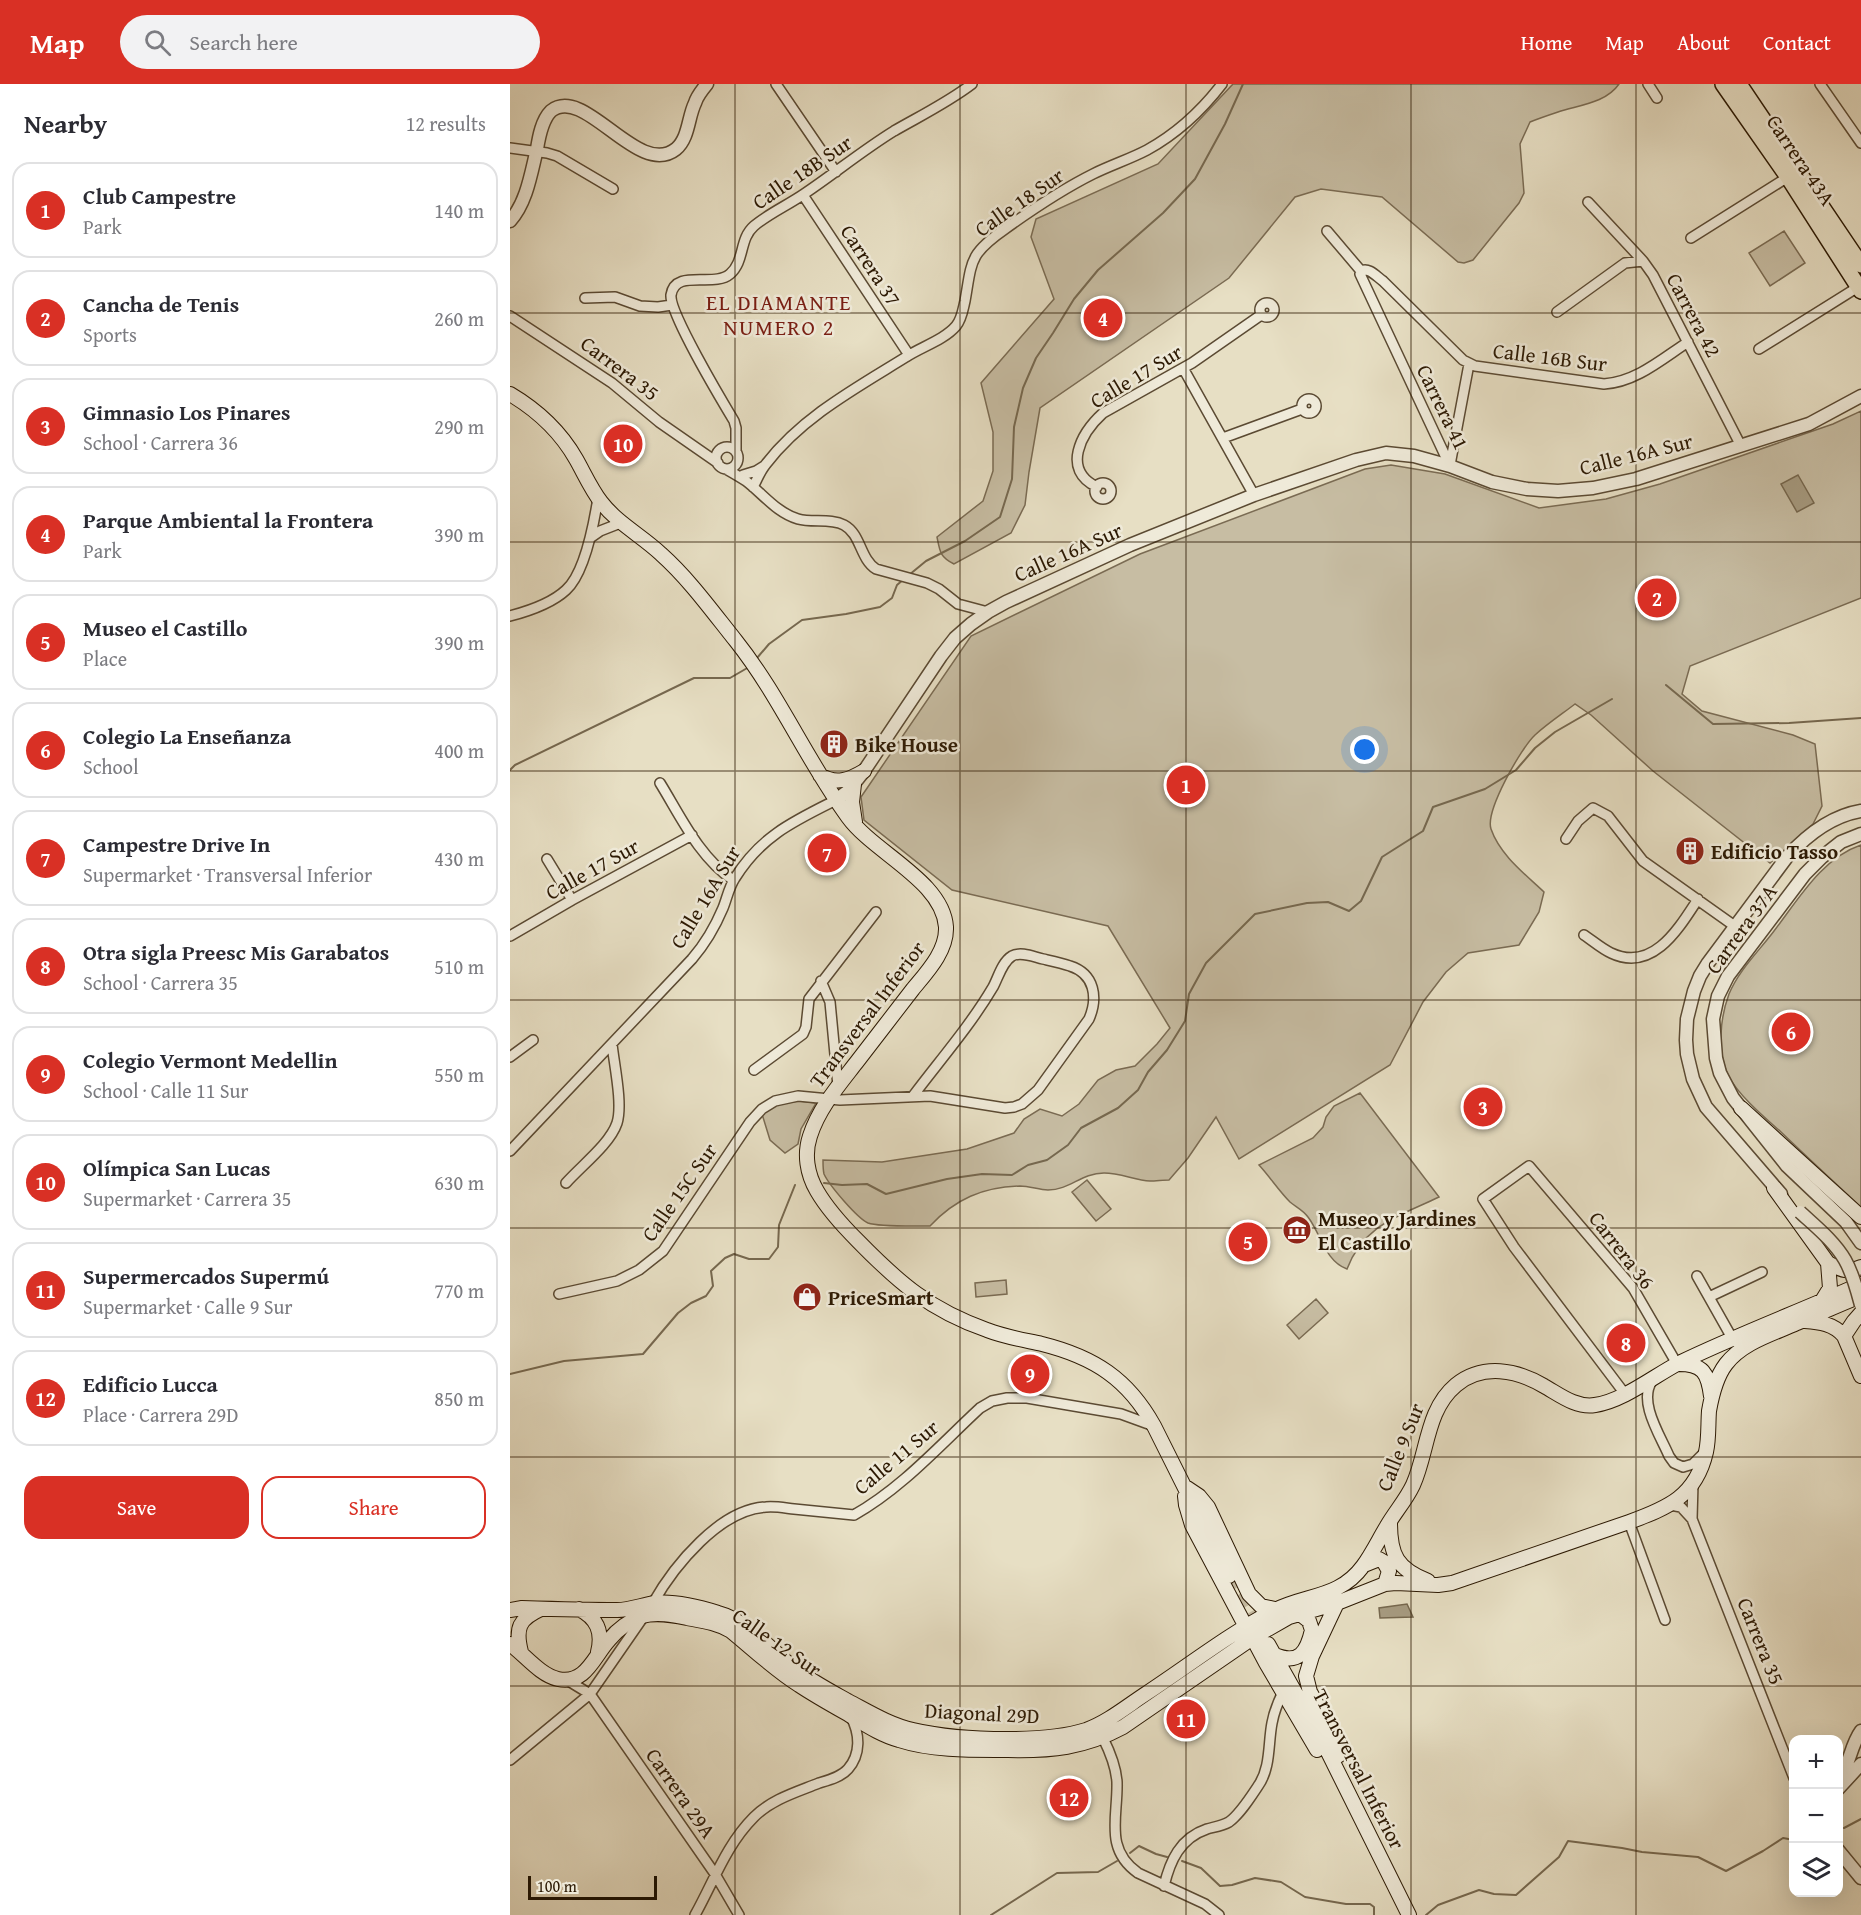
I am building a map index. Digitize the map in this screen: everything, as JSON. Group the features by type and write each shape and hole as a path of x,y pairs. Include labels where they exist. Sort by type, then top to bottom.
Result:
{"main road":[{"name":"Carrera 43A","path":"1723,84 1788,177 1860,289"},
{"name":"Carrera 43A","path":"1739,84 1861,265"},
{"name":"Transversal Inferior","path":"510,394 542,416 565,441 598,498 612,514 680,572 749,659 820,775 857,830 920,880 931,891 944,915 946,933 941,951 838,1086 822,1102 808,1147 809,1171 818,1193 842,1224 889,1273 920,1298 985,1330 1057,1348 1084,1358 1115,1377 1136,1397 1154,1426 1228,1576"},
{"path":"820,775 829,780 839,781 852,778 864,771"},
{"path":"854,784 852,808 857,830"},
{"path":"1741,1108 1861,1217"},
{"path":"1774,1188 1828,1263 1849,1272 1861,1267"},
{"path":"1822,1301 1830,1288 1828,1263"},
{"name":"Calle 9 Sur","path":"1087,1736 1103,1738 1123,1727 1250,1632 1275,1609 1337,1589 1354,1576 1364,1565 1411,1489 1435,1414 1443,1399 1466,1378 1482,1372 1512,1372 1532,1379 1575,1403 1587,1406 1599,1405 1625,1394 1677,1364 1731,1338 1861,1284"},
{"name":"Calle 9 Sur","path":"1087,1736 1110,1717 1250,1632 1337,1603 1384,1584 1396,1582 1438,1585 1473,1576 1658,1512 1685,1493 1702,1465 1706,1450 1711,1398 1721,1372 1731,1358 1752,1343 1861,1296"},
{"path":"1844,1336 1861,1313"},
{"path":"1803,1321 1831,1325 1844,1336 1861,1376"},
{"path":"1677,1364 1689,1364 1701,1369 1707,1376 1711,1398"},
{"path":"1186,1488 1199,1496 1208,1507 1249,1594 1261,1606 1275,1609"},
{"path":"1186,1488 1186,1505 1192,1525 1257,1646 1324,1762 1337,1770 1338,1756 1331,1735 1310,1692 1306,1676 1307,1668 1337,1603"},
{"path":"1390,1521 1392,1549 1401,1564 1417,1577 1438,1585"},
{"path":"1364,1565 1379,1559 1384,1562 1389,1571 1384,1584"},
{"name":"Calle 12 Sur","path":"510,1610 542,1608 622,1610 653,1603 667,1603 720,1613 733,1618 790,1666 847,1700"},
{"path":"542,1608 531,1614 520,1625 516,1648 549,1675 567,1680"},
{"path":"578,1609 587,1613 598,1625 600,1644 597,1657"},
{"name":"Transversal Inferior","path":"1300,1614 1309,1621 1312,1630 1303,1653 1294,1659 1288,1659 1272,1649 1305,1707 1409,1915"},
{"name":"Calle 12 Sur","path":"567,1680 578,1677 588,1670 616,1631 644,1616 669,1615 722,1625 800,1686 870,1727"},
{"name":"Diagonal 29D","path":"847,1700 896,1726 934,1734 1011,1739 1087,1736"},
{"name":"Diagonal 29D","path":"870,1727 900,1741 952,1748 1025,1751 1066,1748 1087,1736"}],"street":[{"path":"510,221 515,216 526,191 541,130 552,111 560,106 569,105 591,114 632,144 647,152 667,154 677,148 684,138 695,102 707,84"},
{"path":"776,84 836,172"},
{"name":"Calle 18B Sur","path":"672,305 672,292 683,280 716,280 725,278 733,272 738,264 743,243 754,226 803,195 894,131 972,84"},
{"name":"Calle 18 Sur","path":"747,481 764,466 784,442 807,422 909,355 947,334 956,326 962,316 970,266 978,252 988,242 1062,192 1166,138 1195,114 1222,84"},
{"path":"1648,84 1657,98"},
{"path":"1820,84 1861,143"},
{"path":"510,148 557,156 613,189"},
{"path":"1691,238 1788,177"},
{"name":"Carrera 37","path":"803,195 909,355"},
{"path":"1587,202 1643,261"},
{"name":"Carrera 41","path":"1327,231 1361,271 1360,274 1450,466"},
{"name":"Carrera 42","path":"1557,312 1624,263 1643,261 1653,275 1742,446"},
{"name":"Carrera 41","path":"1361,271 1364,269 1370,271 1383,281 1469,364 1450,466"},
{"path":"1759,349 1860,289"},
{"path":"585,298 615,297 640,306 672,305 700,363 734,421 737,436 733,467 722,466 718,453"},
{"name":"Calle 17 Sur","path":"1097,487 1082,477 1079,469 1078,448 1086,430 1103,413 1184,368 1261,315"},
{"name":"Carrera 35","path":"510,316 612,383 704,455 747,481 774,506 796,519 839,523 846,526 870,565 884,572 939,589 958,604 988,612"},
{"name":"Calle 16B Sur","path":"1469,364 1604,384 1615,383 1637,375 1688,342"},
{"path":"1184,368 1254,495"},
{"name":"Calle 16A Sur","path":"510,1151 702,947 734,879 762,844 775,832 836,800 854,784 941,656 955,639 988,612 1131,545 1254,495 1356,460 1386,453 1414,456 1450,466 1492,482 1527,489 1558,491 1615,484 1742,446 1821,419 1861,396"},
{"path":"1223,438 1302,409"},
{"path":"704,455 733,454"},
{"name":"Carrera 35","path":"733,454 747,481"},
{"name":"Calle 18 Sur","path":"747,481 764,466"},
{"path":"510,616 539,607 566,590 579,569 590,538 598,498"},
{"path":"590,538 600,531 623,522"},
{"path":"660,783 708,858 721,871 734,879"},
{"path":"1566,839 1578,821 1593,808 1608,816 1643,861 1736,927"},
{"path":"1861,811 1837,818 1824,825 1801,842 1787,857 1700,976 1687,1019 1686,1040 1693,1079 1706,1107 1774,1188 1818,1229 1845,1260 1861,1305"},
{"name":"Carrera 37A","path":"1861,834 1841,842 1805,874 1728,976 1718,996 1713,1019 1716,1058 1729,1090 1770,1146 1796,1176 1846,1222 1861,1244"},
{"name":"Calle 17 Sur","path":"510,936 692,835"},
{"path":"547,859 572,900"},
{"path":"1584,934 1610,953 1620,957 1642,956 1663,946 1698,899"},
{"path":"754,1070 802,1034 806,1027 807,1004 821,981 876,912"},
{"name":"Calle 15C Sur","path":"559,1294 617,1281 639,1270 663,1251 750,1122 762,1109 775,1101 798,1096 822,1102 930,1096 1005,1108 1022,1104 1038,1090 1089,1019 1094,1008 1093,988 1087,978 1072,966 1022,954 1012,956 991,990 913,1096"},
{"path":"821,981 830,1002 838,1086"},
{"path":"510,1057 533,1040"},
{"path":"566,1183 609,1137 617,1122 619,1108 612,1044"},
{"path":"603,1053 614,1059"},
{"path":"837,1062 849,1072"},
{"name":"Carrera 36","path":"1625,1394 1514,1247 1484,1199 1529,1166 1632,1288 1677,1364"},
{"path":"1709,1297 1762,1272"},
{"path":"1697,1276 1731,1338"},
{"path":"1655,1376 1648,1386 1647,1405 1669,1456 1674,1463 1683,1467 1693,1464 1706,1450"},
{"path":"1121,1414 1130,1407 1136,1397"},
{"name":"Calle 11 Sur","path":"653,1603 676,1568 727,1520 745,1510 767,1507 854,1515 894,1488 980,1408 992,1401 1026,1398 1121,1414 1154,1426"},
{"name":"Carrera 35","path":"1693,1483 1692,1519 1789,1765"},
{"path":"1670,1505 1681,1507 1692,1519"},
{"path":"1629,1522 1665,1620"},
{"path":"510,1760 590,1694 644,1616"},
{"path":"588,1670 590,1694"},
{"name":"Carrera 29A","path":"567,1680 590,1694 715,1874 739,1915"},
{"path":"1164,1886 1171,1863 1181,1845 1198,1832 1232,1820 1260,1784 1277,1703 1283,1692"},
{"path":"695,1915 735,1838 764,1808 833,1778 848,1769 856,1755 858,1739 850,1715"},
{"path":"858,1739 870,1727"},
{"path":"1843,1773 1848,1765 1855,1739 1861,1731"},
{"path":"1103,1738 1116,1768 1114,1818 1118,1848 1129,1867 1205,1904 1219,1915"},
{"path":"1843,1784 1861,1764"},
{"path":"1843,1855 1861,1878"}],"shaded area":[{"path":"1233,84 1619,84 1600,99 1530,122 1520,144 1524,193 1519,203 1473,260 1458,262 1382,197 1321,189 1295,197 1229,278 1040,408 1025,505 1011,533 954,564 941,554 937,537 983,501 993,471 993,432 981,383 1054,299 1031,237 1036,219 1158,164"},
{"path":"1784,231 1805,263 1770,286 1749,253"},
{"path":"1861,411 1861,598 1690,666 1682,694 1702,711 1793,735 1815,744 1822,806 1813,824 1770,863 1653,771 1591,715 1575,704 1529,742 1506,780 1493,809 1491,820 1491,829 1500,847 1514,864 1544,892 1539,912 1519,945 1468,953 1446,972 1423,1002 1390,1065 1239,1159 1216,1117 1188,1158 1169,1180 1150,1181 1104,1173 1089,1176 1056,1189 1045,1190 1020,1186 994,1189 970,1196 949,1208 930,1226 889,1226 868,1223 831,1186 824,1174 823,1160 882,1162 967,1149 1014,1133 1024,1119 1040,1109 1062,1116 1079,1104 1098,1080 1116,1070 1135,1066 1170,1028 1108,926 952,890 864,820 861,797 971,636 1140,554 1365,469 1391,465 1445,474 1539,508 1606,499 1660,484 1833,424"},
{"path":"1798,475 1814,503 1797,512 1781,484"},
{"path":"1861,845 1861,1207 1759,1113 1732,1083 1722,1056 1721,1034 1729,994 1744,969 1812,881 1834,860"},
{"path":"1360,1093 1439,1197 1397,1216 1373,1231 1354,1254 1347,1269 1333,1260 1308,1217 1286,1198 1259,1165 1313,1138 1323,1127 1326,1117 1334,1106"},
{"path":"800,1101 816,1103 801,1129 798,1144 785,1153 770,1140 762,1114 778,1104"},
{"path":"1087,1180 1111,1209 1096,1221 1072,1192"},
{"path":"1006,1280 1007,1294 976,1297 975,1283"},
{"path":"1316,1299 1328,1313 1299,1339 1287,1325"},
{"path":"1407,1604 1413,1617 1380,1618 1379,1608"}],"waterway":[{"path":"909,575 926,561 965,541 1000,517 1012,479 1014,427 1023,388 1036,358 1074,299 1098,270 1163,213 1195,179 1225,124 1243,84"},
{"path":"757,658 769,644 802,620 880,607 892,598 897,585 904,579"},
{"path":"510,770 515,765 694,678 730,678 749,667"},
{"path":"1666,685 1713,724 1789,723 1861,718"},
{"path":"824,1183 867,1184 886,1194 947,1179 982,1174 1012,1175 1028,1165 1047,1160 1068,1145 1081,1128 1118,1108 1138,1090 1148,1072 1167,1050 1185,1021 1189,994 1206,963 1255,914 1307,903 1328,902 1349,911 1361,901 1382,857 1423,831 1433,807 1485,789 1516,770 1535,748 1555,732 1612,699"},
{"path":"510,1374 564,1361 643,1354 678,1313 691,1303 706,1296 713,1286 711,1271 725,1258 734,1254 749,1259 769,1259 778,1247 779,1225 795,1185"},
{"path":"1844,1828 1861,1819"},
{"path":"1426,1915 1438,1905 1479,1890 1494,1894 1516,1895 1559,1857 1568,1841 1642,1852 1698,1857 1726,1871 1783,1838 1789,1839"},
{"path":"1130,1853 1139,1846 1167,1857"},
{"path":"991,1915 1057,1873 1098,1872 1117,1861"},
{"path":"1182,1861 1201,1868 1220,1886 1255,1878 1281,1882 1305,1897 1346,1904 1370,1904 1374,1907 1374,1915"}],"tunnel":[{"path":"1229,1576 1259,1630"}],"place":[{"name":"Parque Ambiental la Frontera","path":"1103,318"},
{"name":"Olímpica San Lucas","path":"623,444"},
{"name":"Cancha de Tenis","path":"1657,598"},
{"name":"Bike House","path":"834,744"},
{"name":"Club Campestre","path":"1186,785"},
{"name":"Edificio Tasso","path":"1690,851"},
{"name":"Campestre Drive In","path":"827,853"},
{"name":"Colegio La Enseñanza","path":"1791,1032"},
{"name":"Gimnasio Los Pinares","path":"1483,1107"},
{"name":"Museo y Jardines El Castillo","path":"1297,1230"},
{"name":"Museo el Castillo","path":"1248,1242"},
{"name":"PriceSmart","path":"807,1297"},
{"name":"Otra sigla Preesc Mis Garabatos","path":"1626,1343"},
{"name":"Colegio Vermont Medellin","path":"1030,1374"},
{"name":"Supermercados Supermú","path":"1186,1719"},
{"name":"Edificio Lucca","path":"1069,1798"}],"district":[{"name":"EL DIAMANTE NUMERO 2","path":"779,314"}]}
